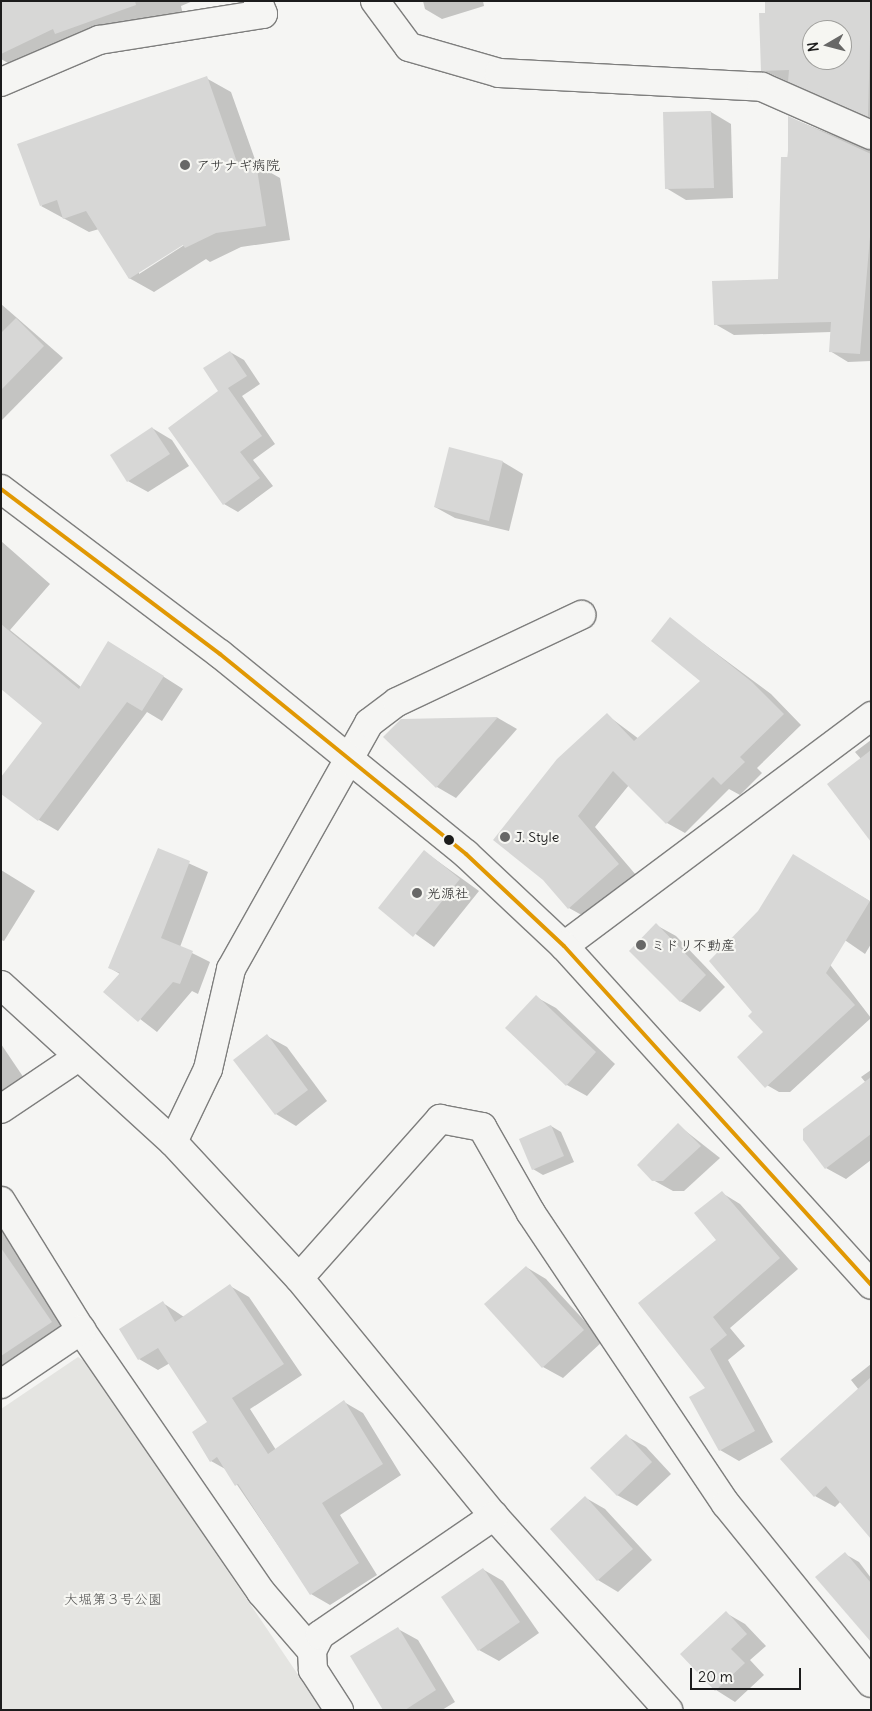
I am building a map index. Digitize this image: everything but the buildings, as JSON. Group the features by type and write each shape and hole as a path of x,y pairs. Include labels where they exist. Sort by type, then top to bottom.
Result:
{"main road":[{"path":"1,82 99,40 263,14 258,1"},
{"path":"375,1 409,47 499,73 762,87 871,134"},
{"path":"1,489 352,758 466,854 564,946 871,1284"},
{"path":"173,1142 208,1069 231,969 352,758 369,723 397,702 581,614"},
{"path":"564,946 871,716"},
{"path":"1,985 77,1058 173,1142 299,1278 494,1516 668,1710"},
{"path":"1,1109 77,1058"},
{"path":"299,1278 440,1119 482,1126 531,1213 726,1504 871,1683"},
{"path":"1,1201 81,1330 261,1592 312,1651"},
{"path":"1,1384 81,1330"},
{"path":"340,1710 313,1670 312,1651 320,1636 494,1516"}],"green space":[{"name":"大堀第３号公園","path":"78,1357 86,1362 322,1710 1,1710 1,1409"}],"transit line":[{"path":"1,489 220,654 466,854 564,946 871,1284"}],"place":[{"name":"アサナギ病院","path":"185,165"},
{"name":"J. Style","path":"505,837"},
{"name":"光源社","path":"417,893"},
{"name":"ミドリ不動産","path":"641,945"}]}
